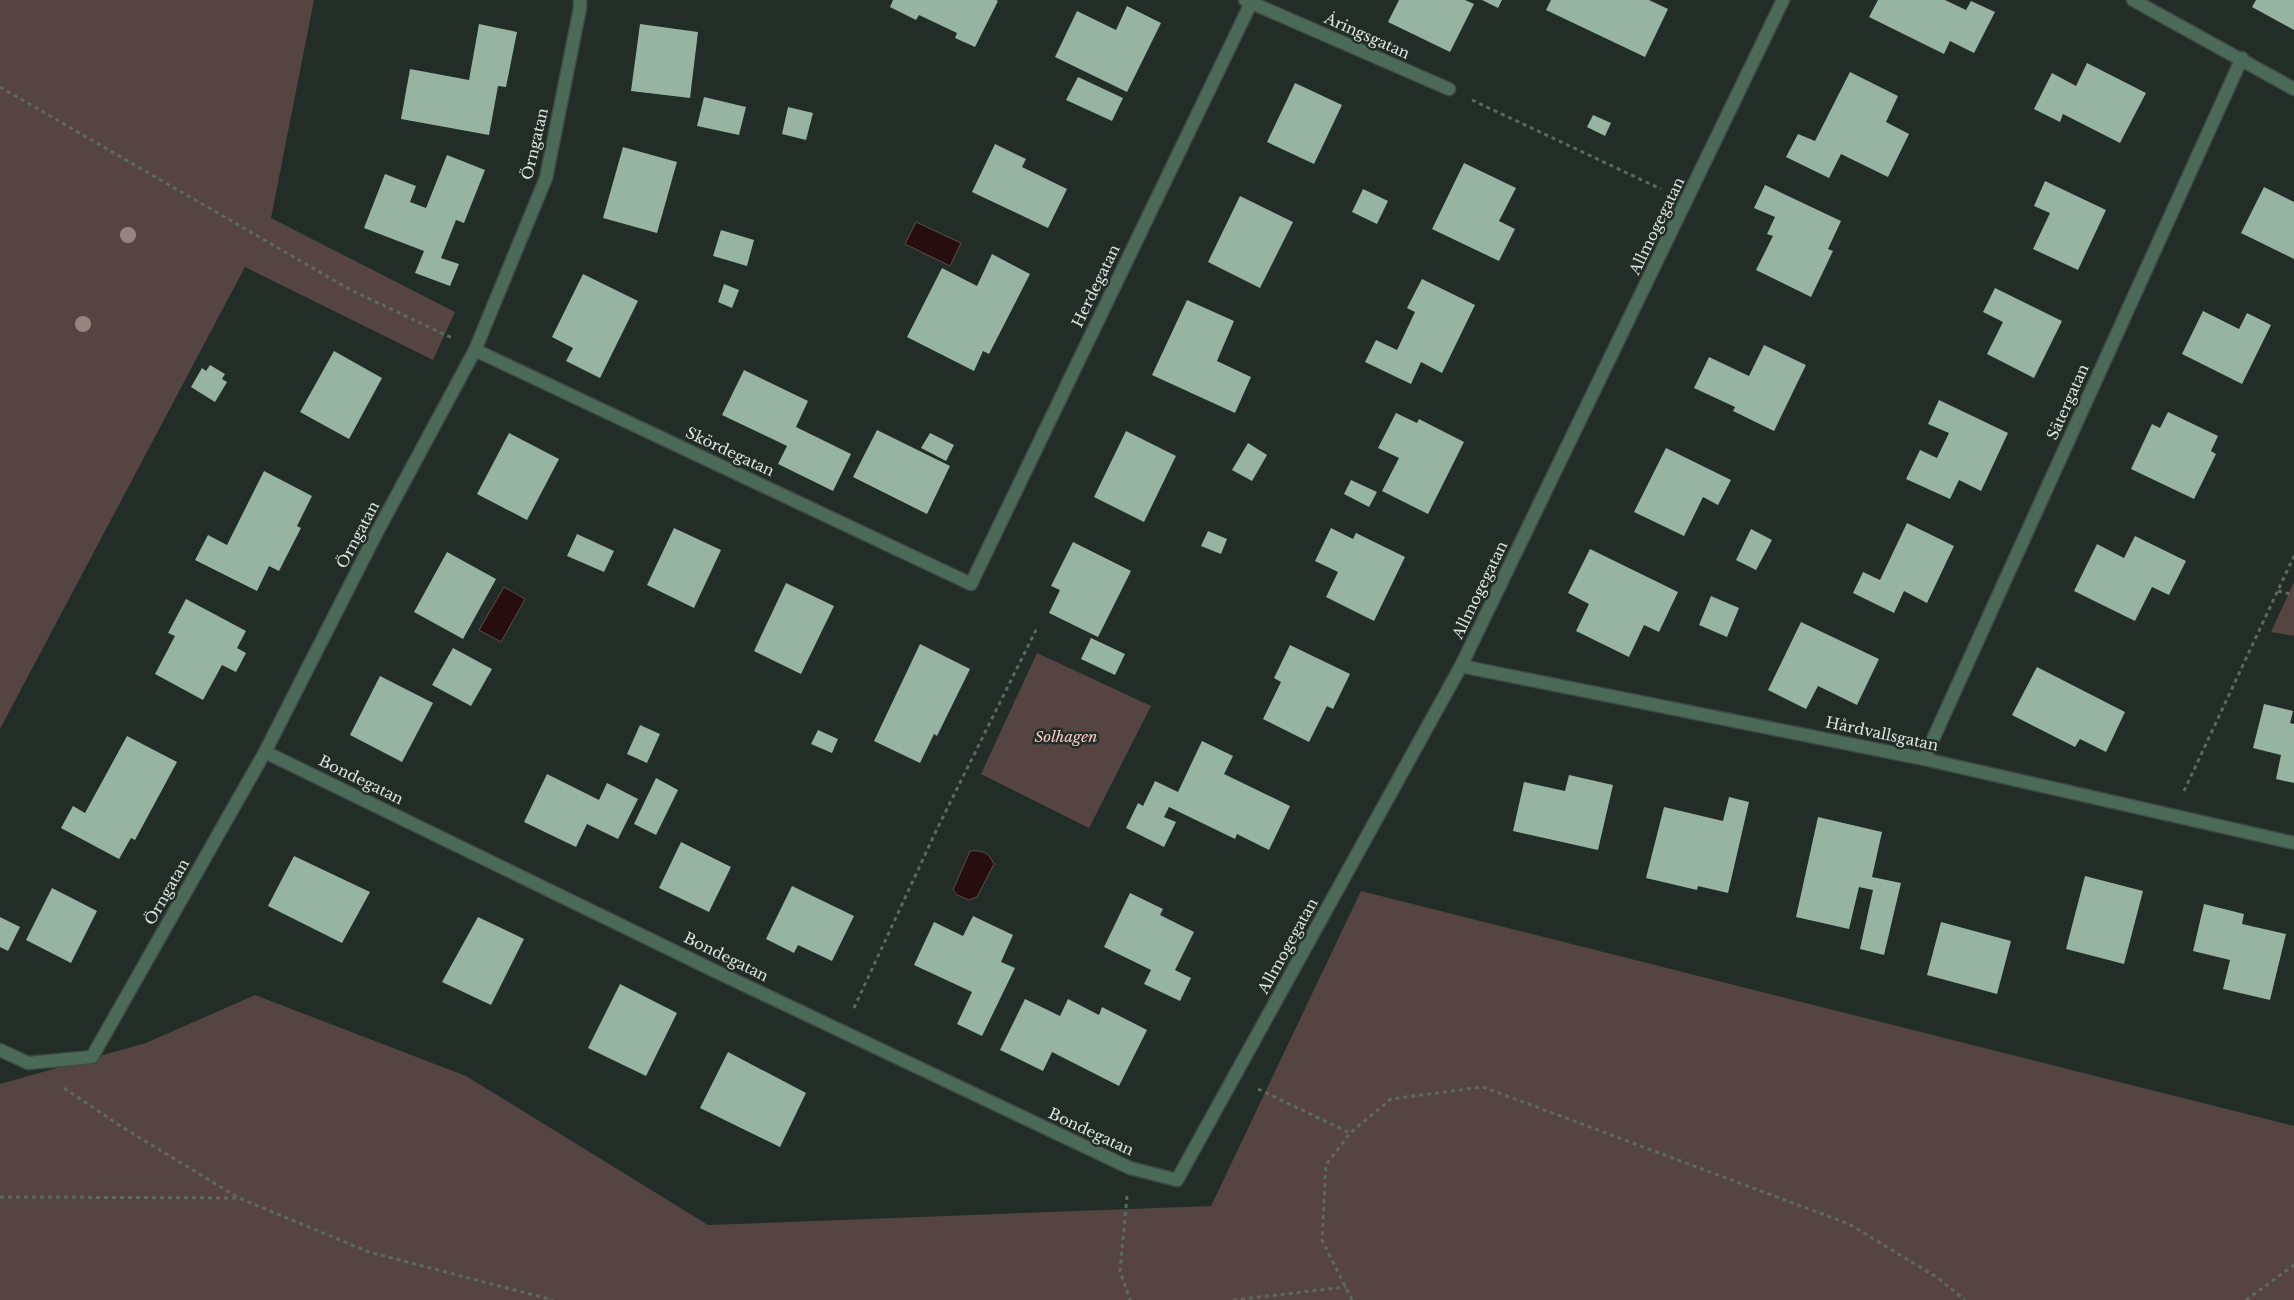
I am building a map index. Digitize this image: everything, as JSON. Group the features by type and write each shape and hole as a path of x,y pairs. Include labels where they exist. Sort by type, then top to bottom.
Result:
{"street":[{"name":"Örngatan","path":"28,1063 92,1057 265,752 376,534 475,350 546,178 580,8 580,0"},
{"name":"Allmogegatan","path":"1177,1180 1461,666 1783,0"},
{"path":"2133,0 2294,88"},
{"name":"Åringsgatan","path":"1248,1 1449,89"},
{"name":"Herdegatan","path":"971,584 1248,1"},
{"name":"Sätergatan","path":"1924,759 2242,58"},
{"name":"Skördegatan","path":"475,350 971,584"},
{"name":"Hårdvallsgatan","path":"1461,666 1924,759 2294,843"},
{"name":"Bondegatan","path":"265,752 843,1032 1130,1168 1177,1180"},
{"path":"0,1050 28,1063"}],"path":[{"path":"0,87 349,289 475,350"},
{"path":"1449,89 1687,201"},
{"path":"2172,815 2294,556"},
{"path":"2278,591 2294,595"},
{"path":"843,1032 936,831 1037,628"},
{"path":"28,1063 122,1127 239,1198 369,1252 553,1300"},
{"path":"1234,1077 1350,1133"},
{"path":"1352,1300 1322,1240 1326,1165 1350,1133 1391,1099 1482,1087 1849,1224 1938,1278 1964,1300"},
{"path":"1130,1168 1120,1271 1130,1300"},
{"path":"0,1197 239,1198"},
{"path":"2246,1300 2294,1265"},
{"path":"1233,1300 1346,1287"}],"green space":[{"path":"0,0 314,0 271,218 455,312 433,360 245,267 0,729"},
{"path":"2294,582 2294,636 2271,632"},
{"name":"Solhagen","path":"1037,653 1151,706 1089,828 981,774"},
{"path":"1361,891 2294,1126 2294,1300 0,1300 0,1084 146,1043 255,995 466,1076 708,1225 1211,1206"}],"shaded area":[{"path":"916,222 961,243 950,266 905,244"},
{"path":"504,587 525,599 501,642 479,630"},
{"path":"970,851 985,853 994,864 977,897 969,900 957,895 953,890"}],"building":[{"path":"893,0 998,1 975,47 955,38 957,33 919,15 916,20 890,7"},
{"path":"1399,0 1465,0 1474,4 1450,52 1388,22"},
{"path":"1482,0 1502,0 1498,8"},
{"path":"1551,0 1649,0 1668,9 1645,57 1546,10"},
{"path":"1878,0 1945,0 1966,10 1971,1 1995,12 1974,53 1950,41 1944,54 1869,17"},
{"path":"2256,0 2294,0 2294,30 2252,7"},
{"path":"1127,6 1161,23 1127,92 1055,57 1077,11 1116,30"},
{"path":"479,24 517,32 506,87 498,86 489,135 401,119 410,69 469,80"},
{"path":"640,24 698,32 690,98 631,91"},
{"path":"2087,63 2146,93 2120,143 2063,114 2060,122 2034,109 2052,73 2076,86"},
{"path":"1850,72 1898,96 1886,122 1909,134 1888,177 1841,154 1829,178 1786,157 1798,134 1815,141"},
{"path":"1078,77 1123,98 1112,121 1066,100"},
{"path":"1295,83 1342,105 1314,164 1267,142"},
{"path":"704,97 746,107 739,135 697,126"},
{"path":"788,107 813,113 806,140 782,134"},
{"path":"1593,115 1611,123 1605,136 1587,127"},
{"path":"995,144 1026,159 1022,167 1067,189 1048,228 972,192"},
{"path":"623,147 677,162 657,233 603,218"},
{"path":"447,155 485,170 464,223 456,220 441,258 459,264 450,286 415,273 424,251 364,228 385,174 416,186 410,202 426,208"},
{"path":"1464,163 1516,188 1499,221 1515,229 1499,261 1432,229"},
{"path":"2045,181 2106,210 2078,270 2033,249 2050,213 2034,206"},
{"path":"1765,185 1841,221 1828,249 1833,251 1811,297 1756,270 1773,236 1767,234 1775,217 1754,208"},
{"path":"2264,187 2294,202 2294,259 2241,233"},
{"path":"1363,189 1388,201 1377,224 1352,212"},
{"path":"1240,196 1293,222 1260,288 1208,262"},
{"path":"721,230 754,240 747,266 713,256"},
{"path":"992,254 1030,274 989,354 983,351 974,371 907,337 942,268 977,286"},
{"path":"583,274 638,301 600,378 566,361 573,348 552,337"},
{"path":"1422,279 1475,305 1442,373 1421,362 1411,384 1365,362 1376,340 1397,350 1415,312 1407,308"},
{"path":"724,284 739,290 732,308 718,302"},
{"path":"1995,288 2062,321 2034,378 1987,354 2003,322 1983,312"},
{"path":"1187,300 1234,321 1217,361 1251,377 1235,413 1152,375"},
{"path":"2203,311 2239,329 2247,313 2271,325 2242,384 2182,354"},
{"path":"1764,345 1806,365 1774,431 1733,411 1735,407 1694,388 1709,357 1749,376"},
{"path":"334,351 382,378 349,439 300,412"},
{"path":"210,365 225,374 222,379 227,382 215,402 191,387 202,368 206,371"},
{"path":"744,370 808,401 796,427 851,454 833,491 778,464 787,446 722,415"},
{"path":"1939,400 2008,433 1981,491 1959,480 1950,499 1906,479 1920,450 1937,458 1949,433 1928,424"},
{"path":"2168,412 2218,436 2211,451 2216,454 2194,499 2131,469 2152,424 2160,428"},
{"path":"1396,413 1417,423 1419,419 1464,442 1428,514 1382,491 1399,458 1378,448"},
{"path":"877,430 950,466 927,514 853,477"},
{"path":"1126,431 1176,456 1144,522 1094,497"},
{"path":"509,433 559,459 527,520 477,494"},
{"path":"930,433 954,445 946,461 921,448"},
{"path":"1248,443 1267,455 1252,481 1232,470"},
{"path":"1666,448 1731,480 1718,505 1703,497 1684,536 1634,512"},
{"path":"264,471 312,496 297,526 301,528 279,571 269,566 257,591 195,560 208,535 227,545"},
{"path":"1351,480 1377,492 1369,507 1344,494"},
{"path":"1907,523 1954,546 1927,603 1904,591 1894,613 1853,593 1863,572 1880,580"},
{"path":"674,528 721,550 694,608 647,585"},
{"path":"1331,528 1353,539 1356,533 1405,557 1374,621 1326,597 1338,572 1315,561"},
{"path":"1751,529 1772,540 1756,570 1736,560"},
{"path":"1208,531 1227,539 1221,554 1201,546"},
{"path":"577,534 614,551 604,572 567,556"},
{"path":"2135,536 2186,561 2169,595 2152,587 2135,621 2074,591 2097,544 2124,558"},
{"path":"1073,542 1131,571 1098,637 1049,613 1060,590 1051,586"},
{"path":"1590,549 1678,592 1659,632 1644,625 1629,657 1576,631 1589,604 1568,593"},
{"path":"447,552 496,579 463,639 414,612"},
{"path":"786,583 834,606 801,674 754,651"},
{"path":"1711,596 1739,608 1727,637 1699,625"},
{"path":"186,599 246,631 237,648 246,653 236,672 222,665 203,700 155,674 175,636 168,633"},
{"path":"1801,622 1879,659 1857,705 1818,686 1806,709 1768,690"},
{"path":"1091,638 1125,654 1115,675 1081,659"},
{"path":"920,644 970,669 937,736 934,734 920,763 874,741"},
{"path":"1290,645 1350,674 1333,709 1327,706 1309,742 1263,719 1281,682 1274,678"},
{"path":"453,648 492,669 471,706 432,685"},
{"path":"2037,667 2125,712 2106,752 2080,739 2075,747 2012,715"},
{"path":"380,676 433,703 402,762 350,735"},
{"path":"2264,704 2293,711 2290,723 2294,724 2294,783 2276,779 2281,755 2253,748"},
{"path":"640,725 660,734 647,763 627,754"},
{"path":"818,730 838,739 832,753 811,744"},
{"path":"127,736 177,762 135,840 131,838 119,859 61,828 73,806 85,813"},
{"path":"1202,741 1233,756 1224,774 1290,806 1269,850 1237,834 1235,839 1169,807 1164,817 1176,822 1164,847 1126,828 1138,803 1143,806 1155,781 1178,792"},
{"path":"547,774 599,800 607,783 638,799 618,839 587,824 576,847 524,822"},
{"path":"1569,775 1613,785 1598,850 1513,831 1524,782 1565,791"},
{"path":"656,778 678,790 656,835 634,824"},
{"path":"1729,797 1749,802 1728,893 1698,886 1697,890 1646,878 1664,807 1723,821"},
{"path":"1818,817 1882,832 1872,877 1901,883 1884,955 1860,949 1873,890 1859,887 1849,929 1796,917"},
{"path":"681,842 731,867 709,912 659,888"},
{"path":"294,856 370,892 342,943 268,906"},
{"path":"2085,876 2143,891 2124,964 2066,949"},
{"path":"792,886 854,916 832,961 798,945 794,953 766,939"},
{"path":"52,888 97,911 71,963 26,940"},
{"path":"1130,893 1163,909 1160,915 1194,932 1175,970 1191,978 1180,1001 1144,984 1151,970 1104,947"},
{"path":"2204,904 2244,914 2242,924 2286,934 2270,1000 2223,989 2230,960 2193,951"},
{"path":"973,916 1013,935 1001,962 1015,968 982,1036 957,1024 972,992 914,965 934,922 963,936"},
{"path":"0,917 20,927 8,951 0,947"},
{"path":"478,917 524,939 491,1005 442,982"},
{"path":"1941,922 2011,941 1997,994 1927,975"},
{"path":"620,984 677,1013 646,1076 588,1048"},
{"path":"1025,999 1060,1016 1068,999 1099,1015 1102,1007 1147,1030 1119,1086 1052,1052 1043,1071 1000,1050"},
{"path":"728,1052 806,1093 780,1147 700,1108"}]}
